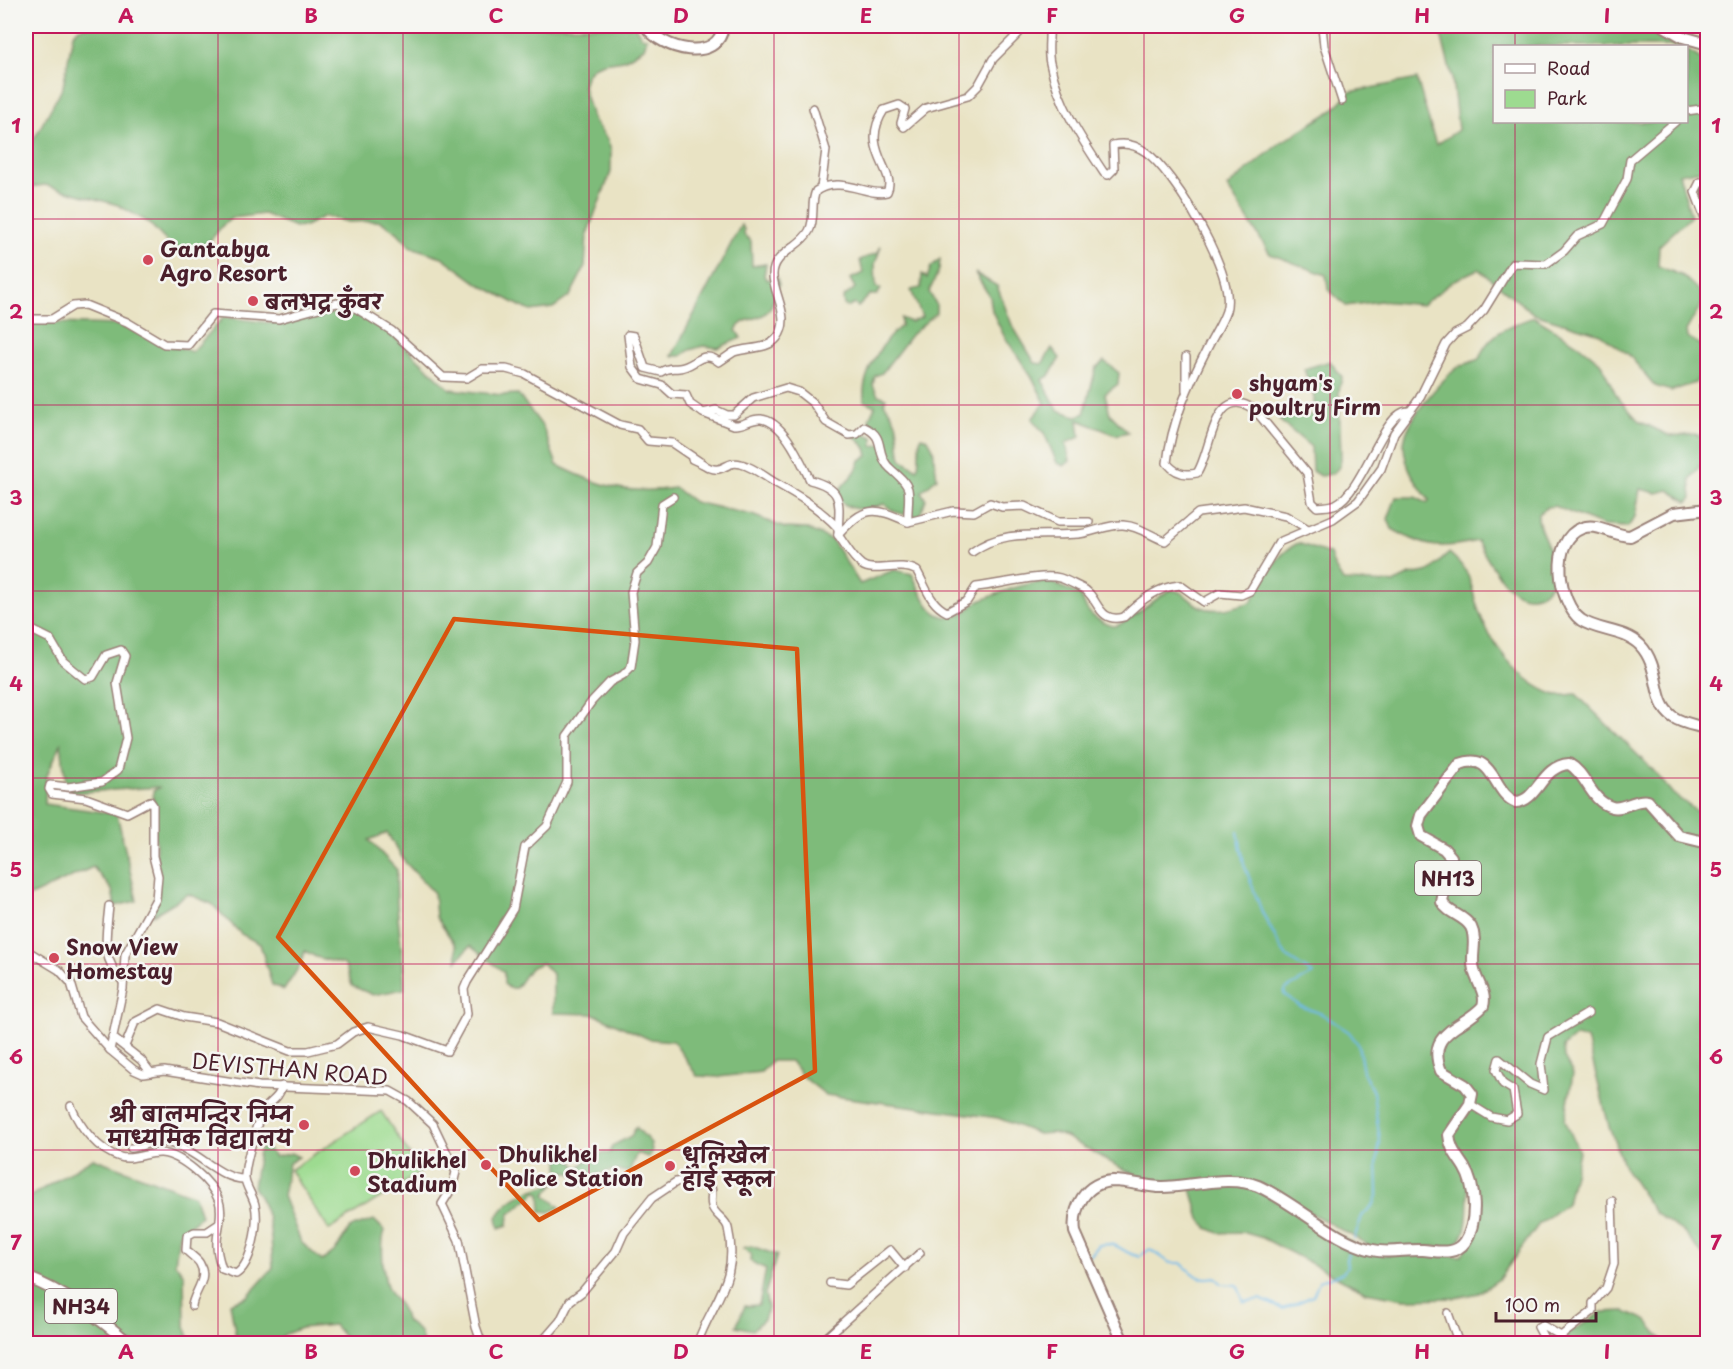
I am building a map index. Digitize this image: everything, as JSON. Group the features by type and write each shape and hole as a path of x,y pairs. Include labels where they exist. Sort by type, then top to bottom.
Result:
{"highway":[{"path":"646,26 653,34 670,44 701,50 711,48 717,43 723,26"},
{"path":"1664,26 1683,37 1707,45"},
{"path":"1707,190 1707,197"},
{"path":"1707,309 1707,326"},
{"path":"1707,509 1674,513 1630,536 1595,527 1584,527 1567,541 1562,560 1564,592 1576,614 1590,625 1620,633 1637,642 1652,660 1659,699 1665,709 1678,721 1707,729"},
{"name":"NH13","path":"1470,1104 1472,1094 1469,1088 1441,1071 1436,1056 1437,1048 1448,1031 1480,1009 1485,1001 1473,968 1474,936 1466,921 1446,908 1442,902 1451,867 1450,857 1444,849 1421,836 1418,826 1421,815 1453,771 1468,761 1479,762 1488,768 1507,797 1521,802 1551,770 1569,764 1576,768 1603,803 1616,808 1643,800 1648,801 1679,836 1707,843"},
{"path":"1124,1344 1117,1323 1076,1240 1074,1213 1083,1194 1104,1182 1113,1181 1162,1187 1243,1183 1257,1186 1370,1250 1449,1252 1461,1246 1471,1227 1471,1184 1451,1149 1449,1135 1470,1104"},
{"name":"NH34","path":"26,1277 52,1288 85,1309 130,1344"}],"street":[{"path":"821,188 844,186 887,192 890,186 888,178 874,148 876,125 884,110 899,105 905,109 901,123 904,127 926,108 968,96 978,86 993,59 1019,33 1022,26"},
{"path":"1049,26 1049,61 1055,83 1068,114 1104,173 1108,175 1114,169 1113,145 1132,143 1151,155 1184,198 1212,246 1221,270 1227,295 1227,309 1185,399 1168,453 1167,463 1173,470 1180,474 1197,473 1203,464 1218,415 1235,403 1245,403 1255,410 1307,473 1312,502 1317,507 1336,504 1352,489 1395,416 1408,411"},
{"path":"1322,26 1324,46 1342,101"},
{"path":"813,108 826,150 821,188 814,195 814,213 809,232 779,258 773,268 782,313 778,337 770,344 736,352 719,362 709,356 701,357 683,367 667,368 661,372 645,368 639,344 634,336 628,335 632,367 641,379 662,385 672,394 686,395 690,404 703,413 734,425 753,419 764,419 775,426 793,446 810,480 827,484 834,491 839,510 838,531"},
{"path":"1688,111 1701,109 1707,114"},
{"path":"26,319 52,319 73,306 85,305 127,322 164,344 188,345 213,314 279,319 337,303 376,318 443,377 467,378 482,369 506,369 525,374 620,425 638,429 648,441 672,443 711,470 718,470 734,463 746,466 819,508 863,566 907,566 917,571 931,600 938,608 947,612 967,601 976,587 1031,578 1059,578 1085,589 1100,611 1113,618 1121,618 1143,598 1171,586 1180,585 1204,602 1220,593 1241,596 1250,591 1279,542 1344,513 1370,487 1381,469 1394,433 1419,399 1446,344 1484,310 1513,263 1546,264 1564,251 1577,236 1603,224 1627,179 1630,160 1674,123"},
{"path":"1707,184 1700,182 1695,192 1707,226"},
{"path":"1185,399 1186,357"},
{"path":"703,413 716,410 727,415 734,415 753,398 786,388 808,398 818,408 826,422 849,435 857,434 864,427 868,429 878,438 885,462 905,482 909,490 908,522"},
{"path":"692,459 703,464"},
{"path":"125,1047 135,1022 160,1009 184,1017 217,1023 290,1051 308,1051 337,1044 353,1032 368,1027 403,1035 447,1051 467,1014 464,989 467,982 513,909 525,847 547,826 567,782 567,736 592,701 610,682 623,675 631,667 635,640 631,591 637,573 648,562 657,547 662,504 674,497"},
{"path":"838,531 856,516 880,510 908,522 948,512 974,512 990,503 1002,507 1024,506 1058,522 1089,522"},
{"path":"972,552 1004,536 1041,533 1076,534 1122,525 1146,531 1152,537 1165,541 1198,513 1244,507 1286,516 1308,529"},
{"path":"26,627 50,639 63,661 85,679 93,677 106,655 121,650 124,656 117,682 126,738 118,770 102,782 68,787 50,785 49,789 52,794 86,798 127,813 150,801 153,806 153,856 158,876 156,899 125,955 123,982 110,1050"},
{"path":"109,906 107,958 111,970 123,982"},
{"name":"DEVISTHAN ROAD","path":"26,950 59,970 71,983 81,1017 110,1050 134,1070 144,1074 164,1071 259,1086 390,1091 408,1101 433,1124 456,1172 452,1188 442,1204 459,1240 476,1327 482,1344"},
{"path":"1470,1104 1491,1117 1507,1120 1517,1114 1513,1090 1503,1084 1496,1070 1498,1059 1530,1084 1544,1090 1541,1064 1548,1037 1588,1013"},
{"path":"112,1037 151,1072"},
{"path":"71,1106 79,1125 109,1152 123,1158 161,1153 175,1158 201,1175 218,1198 221,1206 217,1246 222,1269 236,1274 241,1271 247,1260 256,1216 245,1179 261,1114 277,1099 282,1086"},
{"path":"131,1148 160,1141 179,1145 232,1178 245,1179"},
{"path":"540,1344 560,1321 570,1301 582,1292 616,1251 624,1233 652,1198 676,1182 687,1180 711,1187 712,1206 728,1224 730,1237 728,1277 721,1298 697,1344"},
{"path":"1547,1344 1538,1327 1542,1325 1561,1336 1593,1311 1593,1304 1606,1288 1614,1264 1612,1201"},
{"path":"192,1306 193,1298 200,1290 201,1271 200,1263 186,1250 187,1236 194,1232 207,1232 219,1224"},
{"path":"830,1283 846,1285 890,1250 905,1268"},
{"path":"819,1344 920,1253"},
{"path":"1448,1313 1459,1344"}],"highlighted area":[{"path":"454,619 797,649 815,1071 539,1220 278,937"}],"green space":[{"path":"88,26 635,26 641,36 647,38 644,48 624,60 593,67 586,76 583,87 593,120 607,139 611,150 611,172 587,234 585,267 570,296 553,308 531,311 479,284 442,257 411,247 397,232 380,221 348,222 325,216 305,226 295,227 264,214 232,218 209,242 190,253 170,245 148,222 118,205 45,185 30,187 26,184 26,153 63,87 73,34 79,28"},
{"path":"1443,26 1657,26 1680,45 1493,45 1493,123 1688,123 1688,51 1707,63 1707,169 1679,174 1691,216 1659,246 1658,266 1683,276 1701,293 1702,303 1686,331 1687,337 1698,343 1707,355 1703,374 1695,383 1671,391 1655,386 1629,355 1600,334 1534,314 1478,269 1455,280 1422,305 1380,301 1346,306 1328,289 1326,275 1270,254 1227,187 1280,143 1333,110 1350,92 1417,79 1436,145 1458,130 1452,78 1441,34"},
{"path":"741,225 744,235 751,241 752,266 766,264 764,276 767,280 777,278 779,285 771,307 766,313 739,326 736,330 741,338 718,348 703,346 681,356 672,356"},
{"path":"881,246 875,264 876,287 881,289 877,295 870,295 858,307 854,304 849,307 844,305 843,298 855,288 850,279 863,273 860,260 877,253"},
{"path":"940,259 939,270 929,292 936,304 936,313 911,335 882,373 875,376 873,385 878,395 886,398 884,403 894,418 898,430 901,459 917,469 921,437 928,439 933,448 937,478 921,492 926,499 920,515 916,517 895,512 884,504 864,509 852,508 836,496 856,470 860,460 868,456 866,448 854,436 859,431 873,437 873,446 886,444 880,430 870,425 869,419 875,406 864,401 869,370 886,341 901,326 901,318 911,322 922,317 911,290 921,288 922,274 927,278 931,267"},
{"path":"975,273 997,286 1012,325 1035,363 1042,364 1052,348 1060,358 1049,376 1042,380 1058,410 1076,416 1084,414 1096,368 1104,361 1119,373 1118,384 1105,394 1110,414 1128,432 1116,435 1078,420 1080,437 1066,443 1070,461 1064,466 1057,463 1044,433 1032,419 1045,403 1033,379 1004,336 992,311 990,297"},
{"path":"347,311 383,326 450,389 502,395 518,394 543,427 557,465 614,487 642,490 675,488 694,502 752,515 785,528 807,529 832,540 860,584 894,570 912,574 929,606 943,616 951,617 961,614 980,601 1013,588 1047,582 1081,596 1090,614 1114,626 1125,622 1170,590 1182,593 1205,608 1225,609 1251,602 1276,561 1289,548 1298,543 1330,554 1343,581 1393,583 1410,575 1430,571 1449,553 1466,572 1478,609 1490,635 1517,670 1540,688 1555,695 1576,694 1653,770 1673,794 1707,819 1707,1260 1683,1232 1655,1213 1624,1167 1609,1126 1587,1039 1576,1036 1563,1047 1564,1058 1573,1074 1565,1120 1579,1152 1567,1203 1539,1224 1499,1279 1479,1293 1455,1298 1405,1299 1366,1292 1263,1238 1242,1232 1219,1233 1207,1228 1200,1219 1191,1189 1243,1186 1257,1190 1367,1251 1383,1255 1413,1253 1461,1256 1472,1240 1477,1225 1478,1190 1468,1189 1465,1229 1459,1242 1453,1247 1370,1246 1257,1183 1234,1180 1177,1184 1153,1181 1127,1171 1066,1137 1053,1133 1038,1134 998,1118 826,1095 802,1076 791,1061 772,1061 761,1072 719,1077 697,1076 673,1041 649,1039 594,1014 553,1013 553,975 542,963 530,968 516,988 509,988 504,984 504,972 470,946 457,961 456,946 436,917 434,893 405,862 387,833 369,840 397,870 396,885 404,989 373,995 352,986 345,965 316,957 305,951 299,967 284,990 272,985 260,944 241,934 212,904 188,894 153,915 157,872 153,791 160,787 67,793 61,744 46,777 45,804 117,814 137,901 115,906 112,890 93,867 26,898 26,322 117,325 192,352 224,317 271,323"},
{"path":"1534,317 1579,345 1600,362 1618,398 1639,421 1670,436 1695,434 1707,439 1707,457 1690,479 1692,498 1688,502 1669,490 1657,493 1640,489 1635,517 1628,527 1603,526 1554,506 1538,514 1538,521 1553,561 1554,572 1549,587 1532,596 1521,595 1503,582 1477,541 1452,546 1424,544 1392,529 1388,519 1396,497 1415,497 1427,503 1429,500 1409,469 1405,455 1405,438 1415,415 1441,383 1457,368 1479,359 1488,343 1500,332"},
{"path":"1330,361 1342,377 1339,391 1341,460 1334,472 1320,476 1312,471 1311,447 1279,420 1281,416 1314,415 1314,397 1304,369"},
{"name":"Dhulikhel Stadium","path":"381,1111 421,1172 329,1230 290,1170"},
{"path":"636,1127 651,1143 652,1152 648,1157 637,1153 629,1172 604,1172 593,1177 583,1186 573,1174 559,1170 559,1158 571,1159 578,1169 592,1154 610,1153 612,1146 631,1136"},
{"path":"264,1145 275,1157 291,1153 299,1157 289,1163 283,1196 301,1242 322,1261 336,1250 350,1228 374,1220 385,1231 382,1252 387,1286 400,1306 405,1320 420,1332 423,1343 349,1343 334,1325 301,1328 283,1335 280,1343 237,1343 230,1303 247,1297 273,1268 267,1216 253,1187 259,1151"},
{"path":"93,1158 195,1196 201,1216 179,1235 175,1263 184,1275 185,1326 191,1343 26,1344 26,1199"},
{"path":"555,1183 545,1195 560,1207 550,1212 541,1211 540,1193 536,1192 509,1215 508,1225 499,1228 497,1217 508,1204 530,1191"},
{"path":"751,1246 777,1255 765,1294 768,1308 764,1319 752,1330 736,1326 745,1306 759,1305 766,1269 750,1261 751,1254 743,1248"},
{"path":"1625,1311 1646,1320 1666,1344 1552,1344 1602,1312"}],"waterway":[{"path":"1238,832 1244,864 1262,912 1287,957 1313,974 1286,989 1284,994 1300,1006 1322,1014 1349,1032 1358,1044 1363,1072 1373,1092 1380,1141 1377,1162 1378,1193 1374,1204 1362,1216 1354,1239"},
{"path":"1090,1256 1099,1245 1107,1244 1118,1246 1129,1253 1140,1256 1150,1249 1170,1263 1181,1263 1196,1276 1215,1277 1222,1284 1237,1285 1244,1302 1260,1299 1283,1309 1313,1296 1319,1281 1343,1273 1351,1247"}],"place":[{"name":"Gantabya Agro Resort","path":"148,260"},
{"name":"बलभद्र कुँवर","path":"253,301"},
{"name":"shyam's poultry Firm","path":"1237,394"},
{"name":"Snow View Homestay","path":"54,958"},
{"name":"श्री बालमन्दिर निम्न माध्यमिक विद्यालय","path":"304,1125"},
{"name":"Dhulikhel Police Station","path":"486,1165"},
{"name":"धुलिखेल हाई स्कूल","path":"670,1166"},
{"name":"Dhulikhel Stadium","path":"355,1171"}]}
